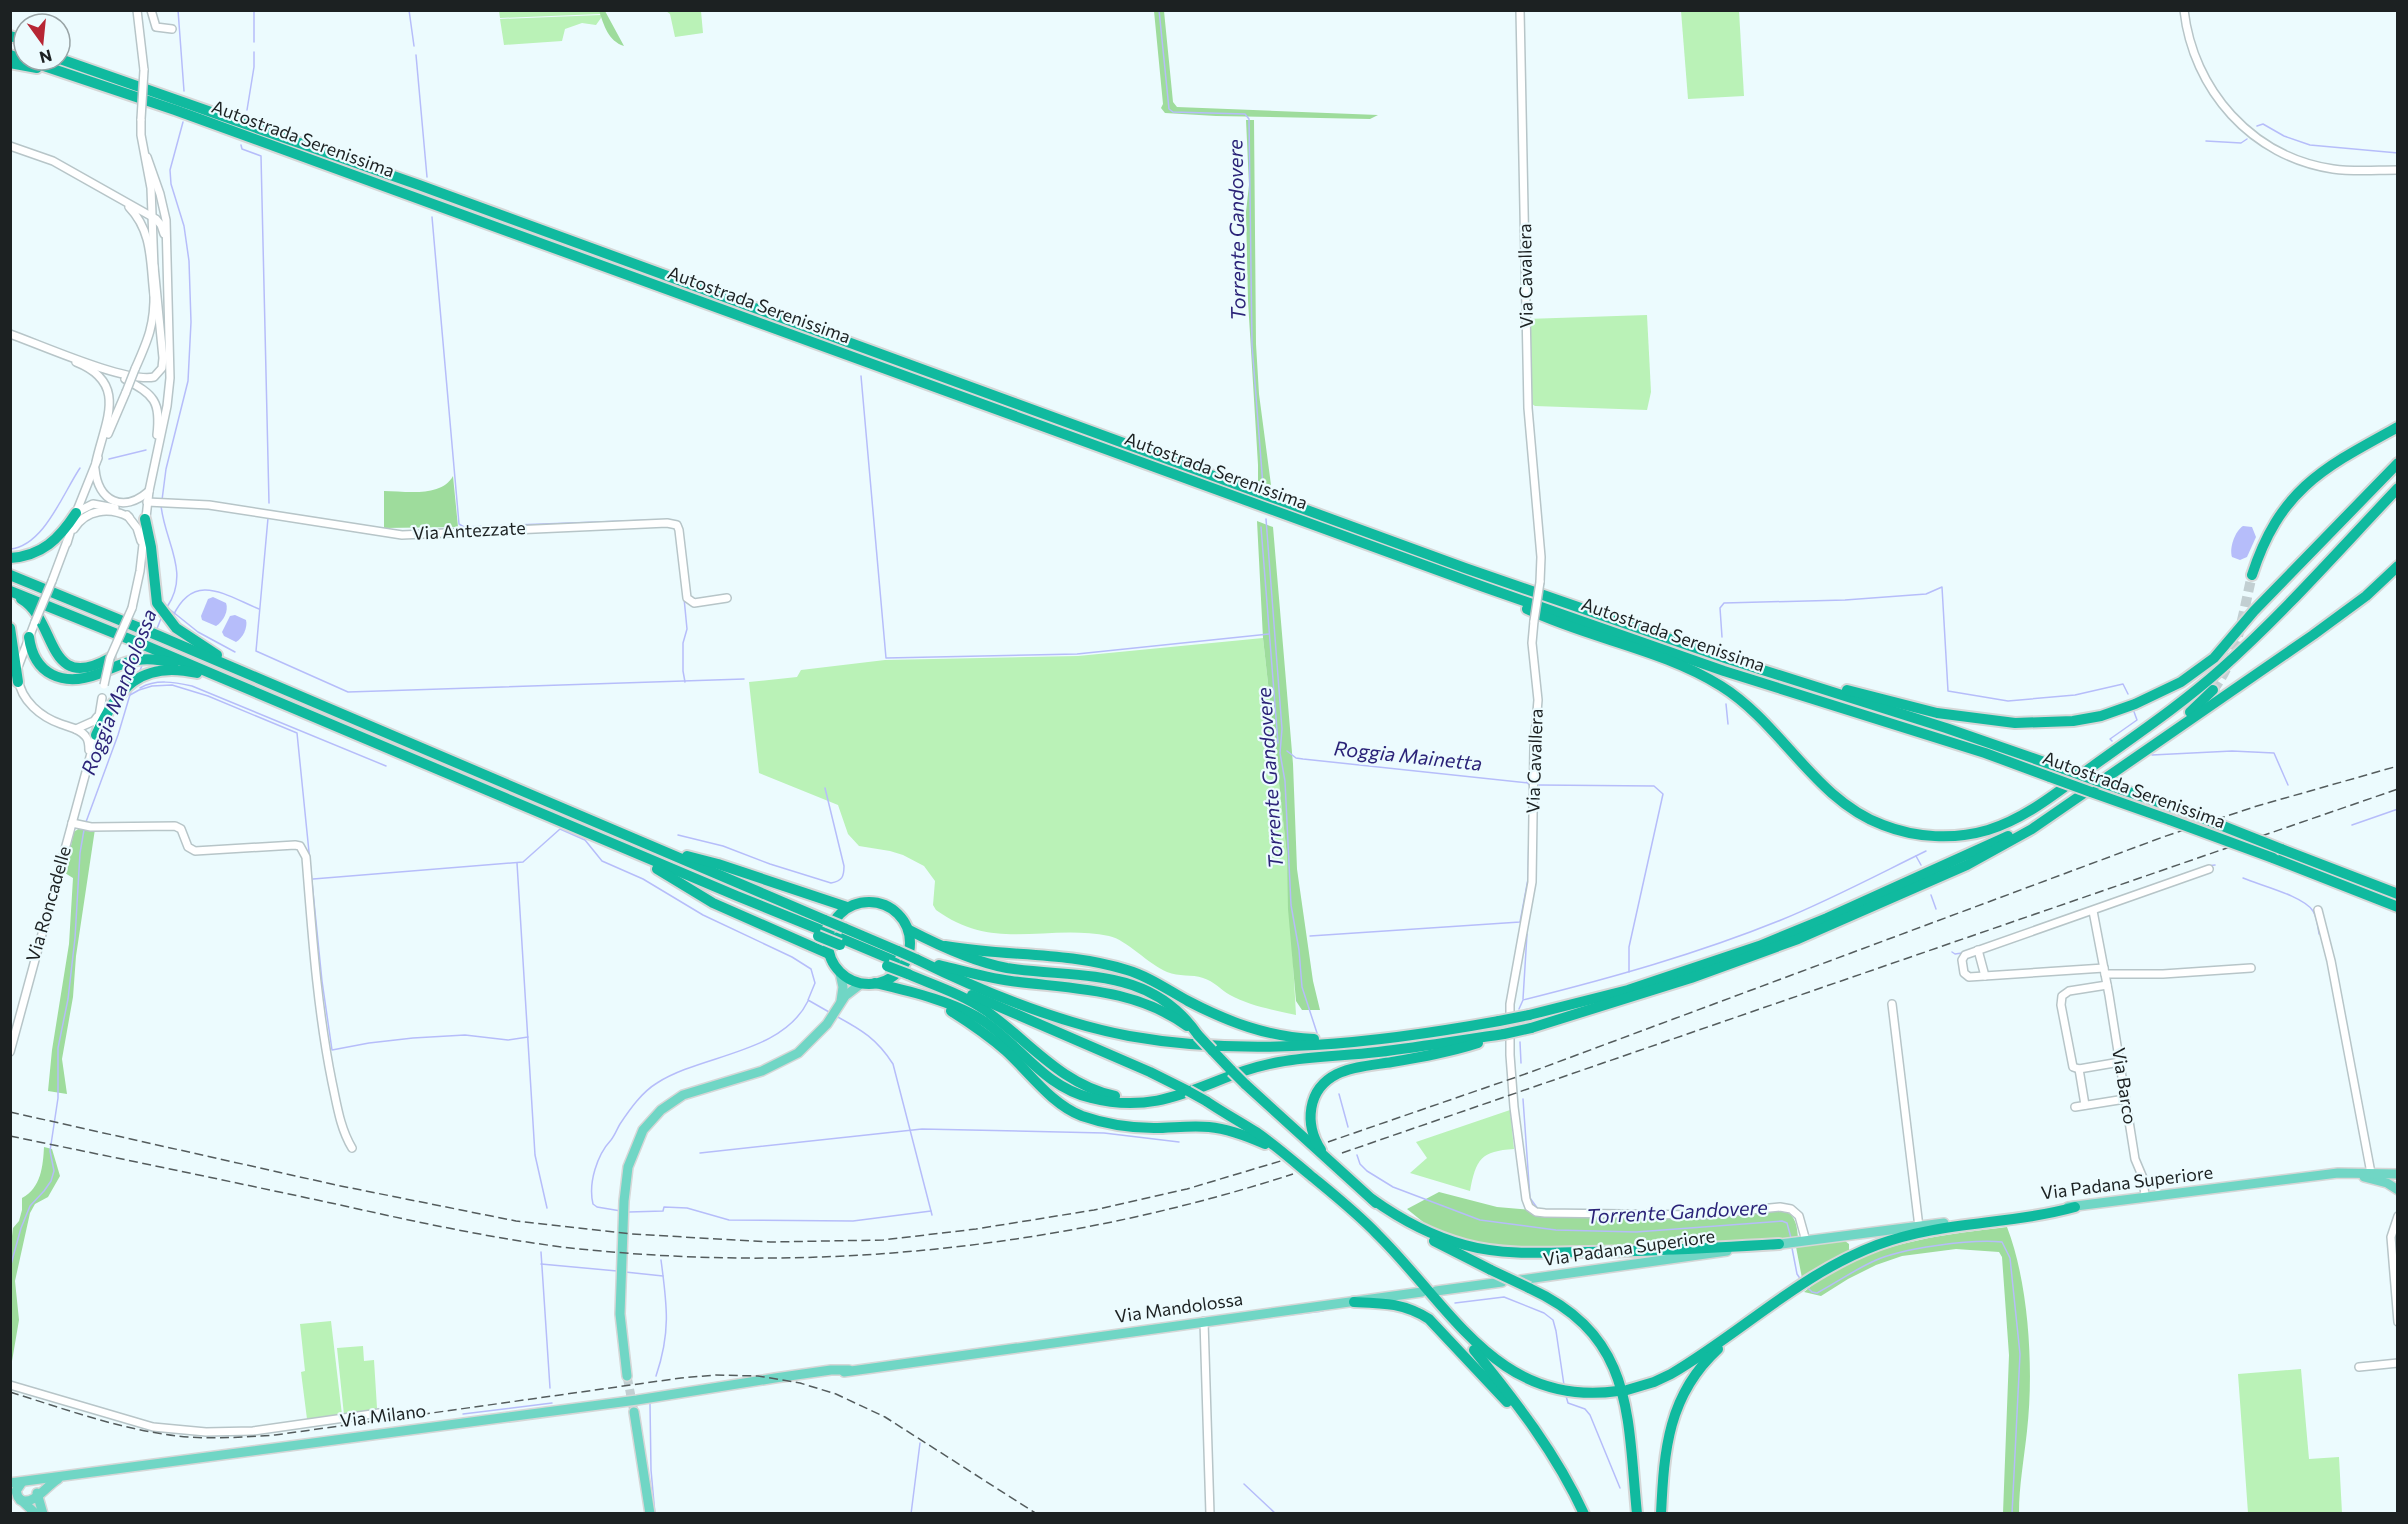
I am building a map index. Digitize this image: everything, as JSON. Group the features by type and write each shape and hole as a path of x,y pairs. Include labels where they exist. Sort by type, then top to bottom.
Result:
{"highway":[{"name":"Autostrada Serenissima","path":"72,62 419,184 1466,568 1728,659 1946,728 2190,813 2397,894"},
{"name":"Autostrada Serenissima","path":"63,72 208,122 1484,587 1724,671 1985,753 2273,858 2397,907"},
{"path":"2252,575 2265,543 2282,513 2298,492 2345,455 2397,427"},
{"path":"2325,469 2397,435"},
{"path":"1728,659 1956,717 2015,723 2046,723 2073,721 2112,713 2171,688 2198,672 2214,658 2254,611 2397,463"},
{"path":"1484,587 1539,614 1678,664 1723,687 1770,726 1844,804 1872,821 1901,832 1919,835 1960,835 2001,825 2040,804 2220,670 2280,611 2397,488"},
{"path":"10,558 29,555 47,547 62,533 76,513"},
{"path":"145,519 154,567 155,597 164,614 176,628 237,669"},
{"path":"875,984 894,976 907,960 910,950 909,930 904,920 888,906 867,901 847,907 832,924 828,939 829,954 840,972 862,983 875,984 958,1008 983,1021 1048,1079 1080,1095 1105,1101 1158,1102 1276,1063 1394,1050 1531,1028 1750,958 1845,919 1996,850 2032,829 2313,635 2366,596 2397,566"},
{"path":"10,576 154,634 590,818 821,929"},
{"path":"10,592 146,653 224,678 737,896 912,967 1188,1091 1282,1151 1346,1205 1412,1272 1481,1349 1504,1366 1533,1381 1562,1390 1590,1393 1622,1390 1654,1382 1671,1374 1838,1262 1894,1239 1931,1231 2046,1215 2074,1207"},
{"path":"10,592 36,611 53,651 62,661 83,667 99,664 110,658"},
{"path":"10,627 18,682"},
{"path":"29,637 32,654 40,666 51,675 66,679 96,675 146,653"},
{"path":"96,735 117,695 136,679 158,670 174,669 224,678"},
{"path":"912,967 1056,1016 1127,1035 1217,1047 1284,1046 1374,1040 1529,1015 1638,987 1759,946 2000,840 2026,825 2184,717 2213,690"},
{"path":"579,829 669,875 713,903 829,954"},
{"path":"656,848 718,864 847,907"},
{"path":"909,930 993,965 1102,976 1138,987 1163,1000 1181,1013 1198,1035 1245,1084 1336,1169 1372,1199 1417,1233 1491,1270 1525,1284 1581,1320 1605,1348 1615,1367 1626,1410 1636,1514"},
{"path":"945,946 985,952 1084,959 1129,970 1217,1016 1264,1032 1307,1039 1374,1040"},
{"path":"912,967 1117,994 1160,1010 1198,1035"},
{"path":"912,967 984,1009 1047,1062 1075,1082 1094,1090 1130,1098 1178,1097"},
{"path":"930,999 988,1036 1041,1086 1079,1115 1124,1126 1154,1128 1207,1126 1233,1131 1282,1151"},
{"path":"1336,1169 1315,1141 1310,1122 1312,1102 1331,1078 1347,1070 1455,1050 1504,1034"},
{"path":"1372,1199 1404,1220 1444,1239 1467,1246 1503,1251 1629,1252 1779,1244"},
{"path":"1412,1272 1520,1408 1556,1459 1584,1514"},
{"path":"1661,1514 1663,1464 1667,1437 1676,1409 1693,1379 1721,1347 1785,1300 1799,1286"},
{"path":"1354,1302 1404,1306 1414,1309 1429,1319 1508,1402 1556,1459"}],"main road":[{"path":"840,972 843,987 841,1001"},
{"path":"627,1376 621,1334 620,1294 626,1180 637,1142 661,1110 683,1095 762,1071 798,1053 827,1024 841,1001 862,983"},
{"name":"Via Padana Superiore","path":"2338,1173 2379,1180 2397,1190"},
{"name":"Via Padana Superiore","path":"1525,1284 1779,1244 2145,1196 2338,1173 2397,1174"},
{"path":"2371,1173 2397,1185"},
{"path":"1436,1291 1502,1282"},
{"name":"Via Mandolossa","path":"941,1358 1422,1292"},
{"name":"Via Milano","path":"10,1483 705,1390 788,1381 849,1370 941,1358"},
{"path":"634,1412 650,1514"},
{"name":"Via Milano","path":"37,1494 66,1475"},
{"path":"36,1514 16,1497 16,1491 25,1482 35,1484 44,1514"},
{"path":"16,1497 30,1502 37,1494"}],"street":[{"path":"137,10 144,70 141,135 163,208 166,229 170,378 167,406 155,465"},
{"path":"151,10 156,27 172,29"},
{"name":"Via Cavallera","path":"1520,10 1528,408 1541,557 1532,643 1538,699 1534,748 1532,882 1510,1004 1510,1055 1514,1107 1526,1199 1529,1207 1536,1212 1545,1213 1700,1215 1780,1207 1795,1209 1802,1220 1806,1241"},
{"path":"2184,10 2194,56 2209,88 2231,115 2257,138 2288,156 2321,166 2356,171 2397,170"},
{"path":"10,147 53,161 151,216 161,225 165,242"},
{"path":"89,757 87,737 76,729 57,723 32,706 18,682 19,663 76,513 152,328 153,228 147,157"},
{"path":"125,203 135,207 144,206 152,197"},
{"path":"125,203 139,217 146,230 154,300"},
{"path":"153,228 161,225"},
{"path":"10,335 142,379 154,376 162,368 162,336 154,266"},
{"path":"10,335 82,364 95,372 108,393 111,410 96,464 100,490 112,500 129,502 140,498 148,491"},
{"path":"102,367 140,387 156,403 159,419 155,465"},
{"name":"Via Roncadelle","path":"10,1052 76,824 110,658 132,608 138,587 145,519 151,502 148,491 155,465"},
{"name":"Via Antezzate","path":"151,502 209,505 402,535 667,523 677,525 679,530 687,598 694,603 727,598"},
{"path":"76,513 86,506 99,504 115,508 129,517 140,535 142,552"},
{"path":"66,543 76,524 88,515 104,510 129,517"},
{"path":"76,729 94,721 98,716 102,698"},
{"path":"76,824 91,827 175,826 181,829 188,848 195,851 300,846 306,857 315,975 328,1064 343,1133 352,1148"},
{"path":"2209,869 1978,950 1963,957 1964,973 1969,977 2105,971 2163,974 2251,968"},
{"path":"2318,910 2331,961 2371,1173"},
{"name":"Via Barco","path":"2093,911 2108,985 2135,1159 2143,1178 2145,1196"},
{"path":"1978,950 1985,976"},
{"path":"2108,985 2069,991 2061,999 2071,1064 2079,1069 2120,1062"},
{"path":"1892,1004 1920,1227"},
{"path":"2079,1069 2085,1105"},
{"path":"2075,1107 2125,1099"},
{"path":"2397,1216 2391,1237 2397,1322"},
{"path":"2392,1230 2397,1223"},
{"path":"1204,1322 1210,1514"},
{"path":"2359,1367 2397,1363"},
{"path":"10,1385 153,1426 206,1432 253,1431 379,1413"}],"green space":[{"path":"599,10 600,14 500,18 499,11"},
{"path":"599,11 605,11 624,46 610,36"},
{"path":"666,11 701,11 703,33 675,37 670,14"},
{"path":"1154,11 1164,11 1173,102 1177,107 1378,115 1370,119 1165,113 1161,108 1163,104"},
{"path":"1681,11 1739,11 1744,96 1688,99"},
{"path":"601,15 596,25 582,23 565,29 562,41 504,45 500,19"},
{"path":"1246,120 1254,120 1256,344 1259,394 1271,485 1258,481 1248,301 1246,212 1249,185"},
{"path":"1647,315 1651,392 1647,410 1535,406 1532,404 1526,319"},
{"path":"453,476 458,527 384,528 384,491 422,492 440,488"},
{"path":"1257,521 1273,527 1293,764 1297,869 1313,981 1320,1010 1302,1010 1296,1001 1288,909 1287,856 1263,638"},
{"path":"1263,638 1287,856 1296,1015 1246,1002 1203,978 1167,972 1152,964 1123,942 1109,936 1064,932 1000,934 958,923 936,910 933,905 935,881 924,866 890,851 859,846 848,834 838,805 759,773 749,682 797,677 801,670 885,660 1078,656"},
{"path":"81,827 95,829 76,956 73,997 62,1059 67,1094 48,1091 52,1050 69,944 73,878 65,873 74,832"},
{"path":"1510,1110 1514,1149 1494,1152 1482,1159 1475,1171 1470,1191 1410,1173 1427,1158 1416,1142"},
{"path":"44,1147 52,1149 60,1176 48,1197 35,1204 30,1213 15,1281 19,1320 11,1367 13,1228 19,1221 22,1198 33,1188 40,1176"},
{"path":"1439,1192 1497,1207 1542,1211 1550,1217 1698,1219 1784,1211 1793,1218 1798,1237 1680,1247 1512,1249 1482,1245 1438,1234 1407,1209"},
{"path":"2007,1227 2025,1301 2030,1355 2029,1407 2019,1513 2003,1513 2009,1355 2002,1257 1999,1252 1956,1249 1902,1256 1876,1265 1821,1296 1804,1292 1850,1262 1875,1252 1926,1239"},
{"path":"1845,1241 1849,1244 1849,1251 1802,1278 1796,1247"},
{"path":"331,1321 342,1415 307,1419 301,1372 305,1371 300,1324"},
{"path":"363,1346 364,1361 374,1360 377,1408 373,1411 344,1415 337,1348"},
{"path":"2301,1369 2309,1459 2339,1457 2342,1513 2248,1513 2238,1374"}],"water":[{"path":"2243,526 2252,527 2256,537 2247,557 2240,560 2232,557 2231,549 2235,536"},
{"path":"213,597 226,603 227,606 225,616 216,626 202,620 201,616 208,599"},
{"path":"235,615 246,620 246,629 236,642 224,636 222,632 230,616"}],"waterway":[{"name":"Roggia Mandolossa","path":"178,10 184,91"},
{"path":"254,10 254,42"},
{"path":"409,10 414,46"},
{"name":"Torrente Gandovere","path":"1159,10 1169,109 1173,112 1245,114 1249,119 1252,345 1263,486"},
{"path":"247,110 254,52"},
{"path":"416,55 427,177"},
{"name":"Roggia Mandolossa","path":"162,500 166,469 188,381 191,322 189,261 184,226 171,184 170,170 183,122"},
{"path":"2257,126 2263,124 2284,136 2310,145 2398,153"},
{"path":"2206,141 2241,143 2247,139"},
{"path":"241,145 242,149 261,156 269,503"},
{"path":"432,217 459,524 464,527 652,520"},
{"path":"861,376 886,658 1077,654 1269,634"},
{"path":"109,459 146,450"},
{"path":"10,549 22,546 43,529 80,468"},
{"name":"Roggia Mandolossa","path":"161,505 174,556 177,581 174,594 167,607"},
{"path":"268,518 256,651 348,692 744,679"},
{"name":"Torrente Gandovere","path":"1266,519 1282,729 1280,753 1285,781 1291,905 1299,950 1302,987 1317,1033"},
{"name":"Roggia Mainetta","path":"1261,527 1278,743"},
{"path":"1722,637 1720,608 1724,603 1845,600 1926,594 1942,587 1948,691 2008,701 2075,695 2123,684 2128,694"},
{"path":"173,616 181,602 200,590 222,593 259,609"},
{"path":"684,598 687,629 683,643 685,682"},
{"path":"168,608 198,632 235,652"},
{"name":"Roggia Mandolossa","path":"156,631 162,616"},
{"name":"Roggia Mandolossa","path":"139,673 143,663"},
{"path":"140,688 159,682 192,686 386,766"},
{"path":"130,695 152,686 172,685 208,696 297,733 322,981 332,1050 413,1038 465,1035 508,1040 528,1037"},
{"name":"Roggia Mandolossa","path":"86,822 118,735 132,688"},
{"path":"1726,704 1728,724"},
{"path":"2112,741 2110,739 2137,720 2133,709"},
{"name":"Roggia Mainetta","path":"1287,751 1296,758 1303,759 1529,783"},
{"path":"2152,755 2232,751 2274,753 2288,785"},
{"path":"1310,936 1520,922 1528,879 1530,786 1527,782"},
{"path":"1539,785 1654,786 1663,794 1629,947 1629,972"},
{"path":"678,835 723,846 770,864 831,883 835,882 842,878 844,866 825,788"},
{"path":"2352,825 2398,809"},
{"path":"313,879 523,862 560,829 585,840 602,861 643,879 703,915 792,957 811,969 815,983 808,1000 829,1012"},
{"name":"Roggia Mandolossa","path":"10,1268 21,1228 30,1206 51,1181 54,1171 50,1151 58,1098 58,1048 68,999 75,938 80,853 84,830"},
{"path":"1519,1009 1523,1000 1654,964 1718,944 1781,920 1926,851"},
{"path":"1916,856 1921,865"},
{"path":"517,863 535,1155 547,1208"},
{"path":"2207,866 2215,865"},
{"path":"2243,878 2301,900 2313,911 2319,934"},
{"path":"1931,895 1936,909"},
{"path":"1523,999 1527,934"},
{"path":"1952,952 1962,953"},
{"path":"621,1211 597,1207 593,1204 593,1178 602,1153 637,1101 646,1091 675,1073 761,1043 780,1032 796,1019 808,1001"},
{"path":"836,1016 868,1036 893,1064 932,1215"},
{"path":"1520,1042 1521,1063"},
{"name":"Torrente Gandovere","path":"1339,1094 1348,1127"},
{"path":"1523,1099 1530,1198 1538,1209"},
{"path":"700,1153 922,1129 1104,1133 1179,1142"},
{"name":"Torrente Gandovere","path":"1357,1155 1360,1164 1367,1171 1393,1187 1480,1220 1556,1230 1636,1232 1782,1221 1787,1223 1791,1238"},
{"path":"629,1212 663,1211 664,1207 687,1208 729,1220 853,1221 931,1211"},
{"name":"Torrente Gandovere","path":"1807,1287 1817,1293 1886,1256 1918,1248 1955,1243 2002,1242 2010,1258 2020,1354 2012,1514"},
{"name":"Torrente Gandovere","path":"1792,1248 1797,1274 1801,1280"},
{"path":"541,1252 550,1388"},
{"path":"656,1376 666,1332 665,1291 661,1260"},
{"path":"541,1264 617,1271"},
{"path":"625,1272 663,1276"},
{"name":"Roggia Mandolossa","path":"10,1292 10,1323"},
{"path":"1455,1303 1504,1297 1544,1313 1553,1320 1564,1385"},
{"path":"1289,1315 1323,1311"},
{"path":"1566,1396 1568,1403 1585,1409 1590,1415 1620,1488"},
{"path":"463,1414 552,1403"},
{"path":"650,1404 651,1470 655,1514"},
{"path":"911,1514 920,1443"},
{"path":"1244,1484 1276,1514"}],"tunnel":[{"path":"2213,690 2234,650 2252,575"},
{"path":"627,1376 634,1412"}],"railway":[{"path":"1328,1142 1531,1072 2163,837 2257,806 2398,766"},
{"path":"1342,1153 2398,789"},
{"path":"10,1112 336,1185 516,1221 632,1234 770,1242 883,1240 976,1229 1094,1210 1187,1189 1284,1160"},
{"path":"10,1136 417,1222 504,1238 562,1247 654,1255 746,1258 839,1256 931,1250 1023,1238 1114,1221 1204,1200 1293,1174"},
{"path":"10,1392 143,1430 188,1437 221,1438 275,1435 681,1378 716,1375 758,1376 800,1383 836,1394 885,1417 1037,1514"}]}
